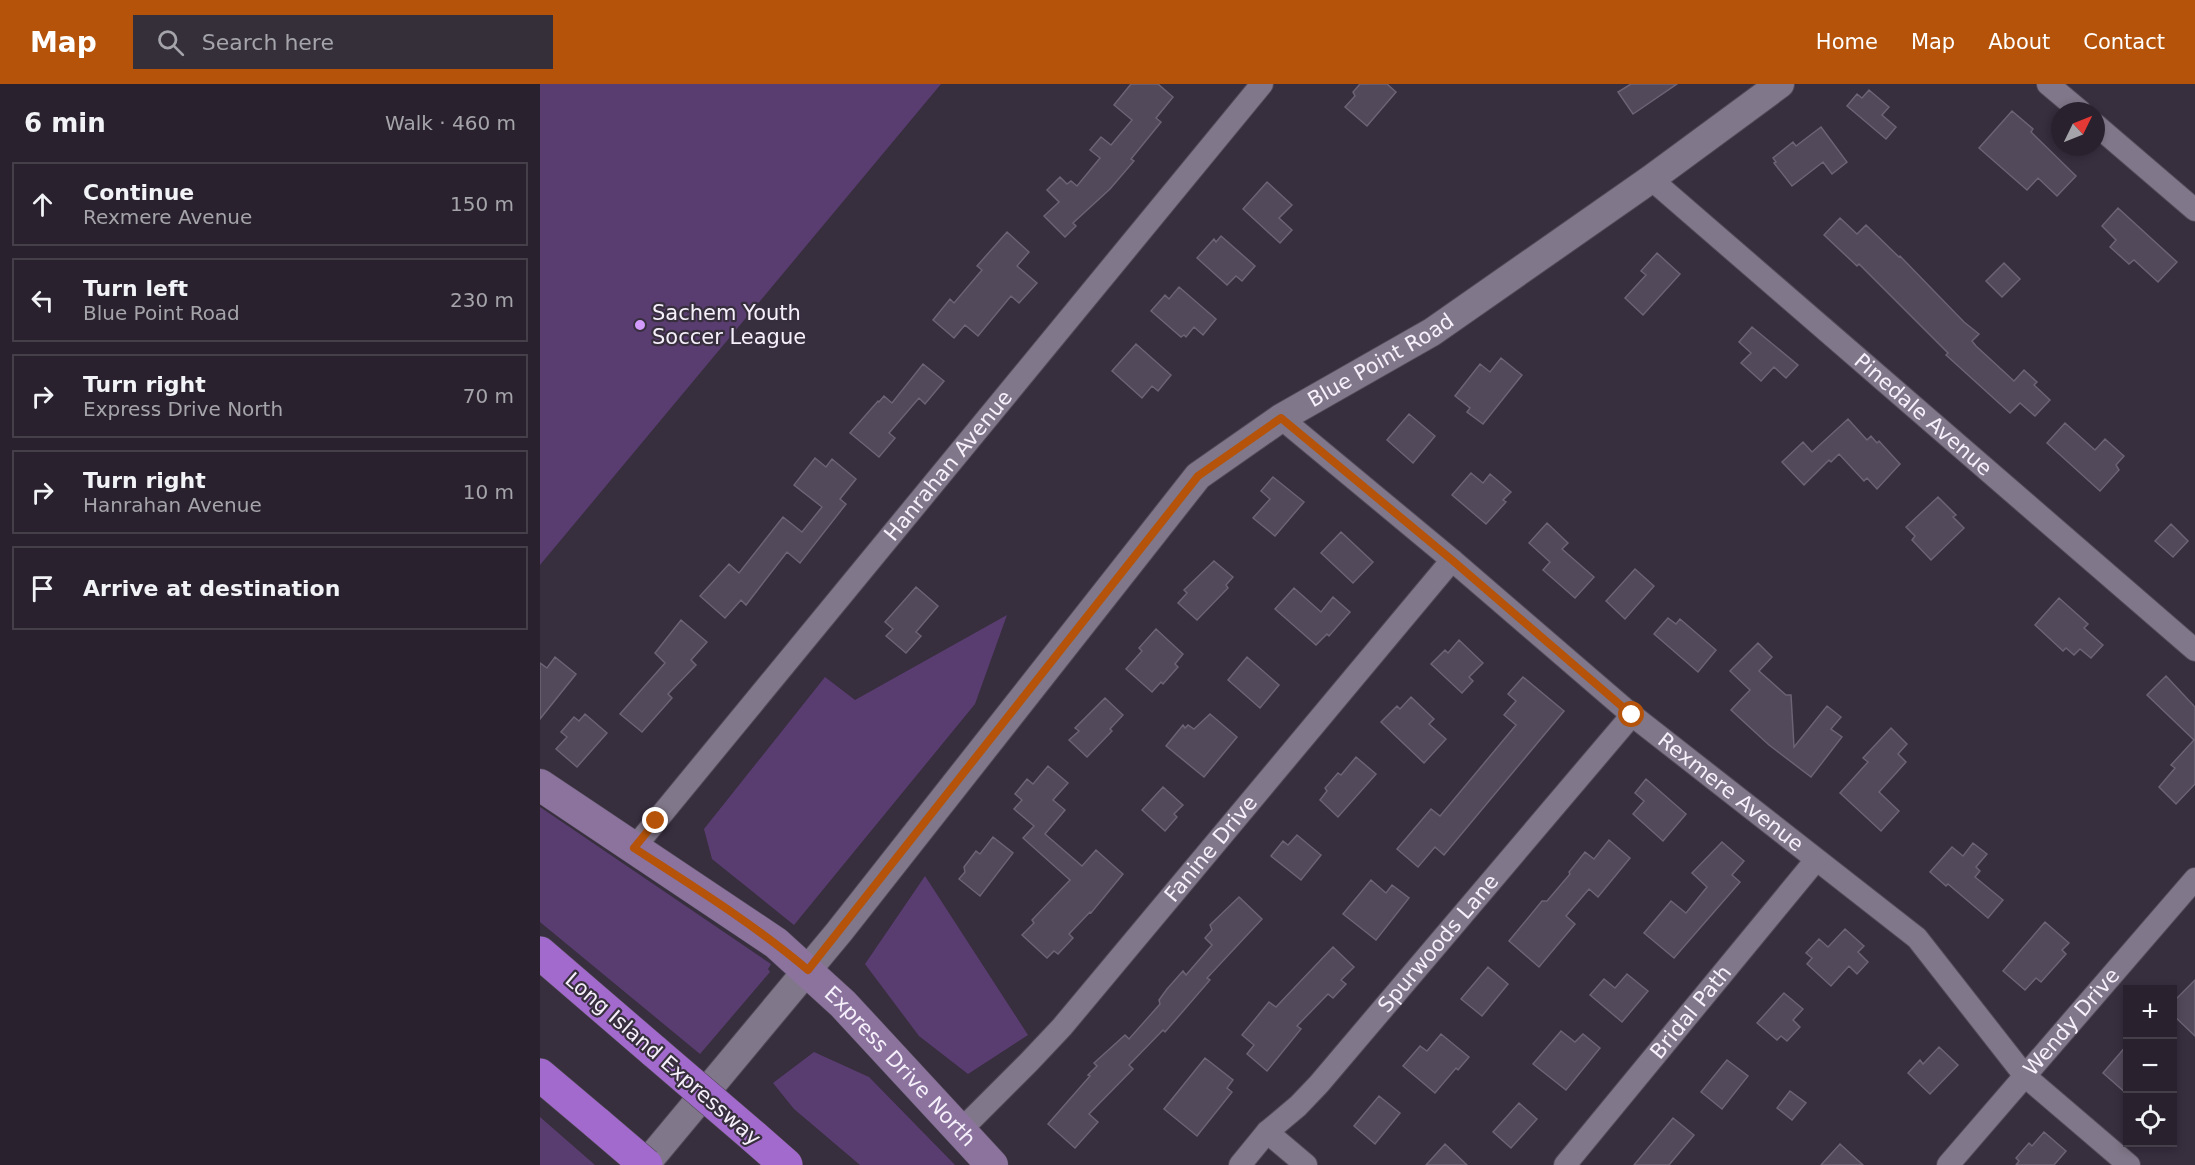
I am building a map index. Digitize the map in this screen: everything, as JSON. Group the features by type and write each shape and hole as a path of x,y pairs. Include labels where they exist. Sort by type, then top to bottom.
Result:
{"highway":[{"name":"Long Island Expressway","path":"540,953 786,1165"},
{"path":"540,1075 645,1165"}],"main road":[{"name":"Express Drive North","path":"540,785 776,943 808,970 856,1018 992,1165"}],"street":[{"name":"Hanrahan Avenue","path":"634,848 1262,84"},
{"name":"Blue Point Road","path":"645,1165 808,970 1198,476 1281,418 1432,332 1651,180 1780,84"},
{"path":"2048,84 2069,102"},
{"path":"2105,133 2195,210"},
{"name":"Pinedale Avenue","path":"1651,180 2195,650"},
{"name":"Rexmere Avenue","path":"1281,418 1452,560 1632,715 1917,938 2025,1076 2128,1165"},
{"name":"Fanine Drive","path":"960,1131 1062,1027 1452,560"},
{"name":"Spurwoods Lane","path":"1240,1165 1267,1132 1298,1106 1632,715"},
{"name":"Bridal Path","path":"1565,1165 1816,860"},
{"name":"Wendy Drive","path":"1948,1165 2195,879"},
{"path":"1267,1132 1306,1165"}],"shaded area":[{"name":"Sachem Youth Soccer League","path":"540,84 941,84 540,565"},
{"path":"1007,615 975,704 794,925 712,859 704,829 825,677 855,700"},
{"path":"540,807 771,964 768,969 770,972 700,1054 540,922"},
{"path":"925,876 1028,1035 968,1074 919,1036 865,964"},
{"path":"814,1052 869,1077 955,1165 860,1165 794,1109 773,1083"},
{"path":"540,1117 595,1165 540,1165"}],"building":[{"path":"1131,84 1158,84 1173,97 1156,118 1161,122 1131,159 1134,161 1110,189 1073,223 1076,226 1065,237 1044,216 1059,202 1047,190 1060,177 1067,184 1071,181 1077,186 1100,158 1090,150 1101,137 1111,145 1132,120 1114,105"},
{"path":"1360,84 1387,84 1396,92 1367,126 1345,107 1355,96 1353,92"},
{"path":"1631,84 1677,84 1633,114 1618,92"},
{"path":"1869,90 1889,107 1882,115 1896,127 1886,139 1847,106 1857,94 1862,98"},
{"path":"2012,111 2033,129 2031,132 2051,152 2051,156 2056,156 2076,176 2057,196 2038,178 2027,190 1979,148"},
{"path":"1821,127 1847,162 1832,174 1823,162 1792,186 1774,163 1776,162 1773,158 1793,142 1796,146"},
{"path":"1267,182 1292,205 1279,218 1292,230 1280,243 1243,209"},
{"path":"2118,208 2177,262 2158,282 2134,260 2129,264 2110,247 2116,240 2102,226"},
{"path":"1840,218 1857,234 1866,225 1900,256 1964,322 1979,334 1972,341 2014,381 2024,370 2037,382 2034,385 2050,400 2035,416 2020,403 2010,413 1946,355 1948,353 1859,264 1857,266 1824,235"},
{"path":"1007,232 1029,252 1017,266 1037,283 1019,303 1011,296 978,336 965,325 954,338 933,320 950,299 954,303 982,270 977,266"},
{"path":"1221,236 1255,266 1242,281 1236,276 1227,285 1197,258 1214,239 1216,242"},
{"path":"1657,253 1680,274 1643,315 1625,298 1646,275 1641,271"},
{"path":"2004,263 2020,279 2002,297 1986,281"},
{"path":"1179,287 1216,319 1203,335 1194,327 1186,337 1184,335 1181,337 1151,311 1165,295 1169,299"},
{"path":"1752,327 1798,365 1786,378 1774,367 1761,381 1741,363 1751,353 1739,342"},
{"path":"1136,344 1171,375 1158,391 1152,386 1142,398 1112,371"},
{"path":"1501,358 1522,375 1483,424 1467,412 1470,408 1455,396 1480,364 1490,372"},
{"path":"923,364 944,381 925,404 919,398 889,433 895,438 879,457 850,433 884,396 892,403"},
{"path":"1409,414 1435,436 1413,463 1387,440"},
{"path":"1848,419 1867,440 1871,436 1877,443 1879,441 1900,464 1877,489 1867,478 1864,481 1839,454 1831,462 1829,460 1804,485 1782,462 1803,442 1812,452"},
{"path":"2065,423 2095,450 2105,439 2124,456 2116,465 2119,470 2100,491 2047,443"},
{"path":"815,458 826,467 832,459 856,479 840,499 846,504 800,563 787,552 746,605 741,600 725,618 700,596 729,564 739,573 783,517 802,532 822,507 794,485"},
{"path":"1471,473 1483,483 1490,474 1511,492 1503,500 1506,502 1486,524 1452,495"},
{"path":"1273,477 1304,502 1275,536 1253,518 1270,499 1261,491"},
{"path":"1938,497 1956,515 1953,517 1964,528 1931,560 1912,540 1915,536 1906,527"},
{"path":"1547,523 1568,543 1562,549 1594,577 1575,598 1543,570 1550,562 1529,543"},
{"path":"2171,524 2188,541 2173,557 2155,541"},
{"path":"1341,532 1373,562 1353,583 1321,553"},
{"path":"1214,561 1233,577 1226,585 1228,588 1197,620 1178,603 1187,593 1184,590"},
{"path":"1635,569 1654,586 1625,619 1606,601"},
{"path":"916,587 938,606 916,632 921,636 906,653 886,636 893,629 885,622"},
{"path":"1294,588 1321,612 1333,597 1350,612 1329,636 1327,634 1316,645 1275,609"},
{"path":"2059,598 2088,624 2084,628 2103,645 2091,658 2080,649 2074,655 2066,648 2063,651 2035,625"},
{"path":"1668,618 1676,624 1680,619 1716,650 1698,672 1654,634"},
{"path":"681,620 707,642 691,660 696,665 668,694 672,698 642,732 620,714 665,663 655,653"},
{"path":"1156,629 1183,654 1175,664 1178,667 1163,684 1161,682 1152,692 1126,669 1142,651 1139,648"},
{"path":"1459,640 1483,663 1469,677 1473,681 1462,693 1431,664 1445,650 1448,653"},
{"path":"1758,643 1772,657 1759,671 1786,695 1791,695 1794,747 1827,706 1841,717 1831,729 1842,737 1811,777 1769,745 1731,710 1750,690 1730,671"},
{"path":"555,657 576,674 540,719 540,663 547,668"},
{"path":"1247,657 1279,685 1260,708 1228,680"},
{"path":"2166,676 2195,707 2195,784 2176,804 2159,787 2175,768 2171,765 2194,740 2147,695"},
{"path":"1523,677 1564,711 1444,855 1435,847 1418,867 1397,849 1431,809 1440,816 1516,725 1504,715 1516,701 1508,694"},
{"path":"1411,697 1434,719 1429,724 1446,739 1424,763 1381,722 1397,706 1400,709"},
{"path":"1105,698 1123,715 1110,729 1112,731 1087,757 1069,740 1079,731 1075,728"},
{"path":"585,714 607,733 577,767 556,749 567,737 561,732 574,717 579,721"},
{"path":"1210,714 1237,737 1204,777 1166,746 1183,725 1185,728 1188,725 1194,729"},
{"path":"1891,728 1907,744 1898,754 1906,762 1879,792 1899,811 1881,831 1840,793 1868,762 1863,758"},
{"path":"1356,757 1376,774 1338,817 1320,800 1327,791 1325,788 1338,773 1341,775"},
{"path":"1048,766 1068,783 1053,800 1065,810 1045,834 1082,866 1096,850 1123,874 1091,913 1069,934 1073,938 1058,954 1054,951 1047,958 1022,935 1034,923 1032,920 1070,880 1023,838 1034,826 1014,809 1022,800 1015,794 1027,779 1033,784"},
{"path":"1646,779 1686,814 1663,841 1633,814 1644,801 1635,793"},
{"path":"1163,787 1183,805 1174,814 1177,817 1165,831 1142,810"},
{"path":"1297,835 1321,855 1301,880 1271,856 1283,841 1288,845"},
{"path":"993,837 1013,853 980,896 959,879 965,872 964,867 976,851 980,854"},
{"path":"1609,840 1630,858 1598,897 1589,889 1566,916 1575,924 1539,967 1509,941 1542,901 1547,901 1585,852 1594,859"},
{"path":"1722,842 1744,861 1732,875 1740,882 1674,958 1644,933 1671,901 1686,913 1707,887 1692,873"},
{"path":"1973,843 1987,854 1976,867 1980,871 1975,877 2003,900 1988,918 1930,872 1952,847 1963,856"},
{"path":"1371,880 1386,893 1392,885 1409,898 1376,940 1343,914"},
{"path":"1239,897 1262,919 1207,978 1210,980 1165,1032 1163,1030 1129,1065 1133,1069 1089,1114 1098,1122 1075,1148 1048,1124 1090,1076 1088,1075 1097,1066 1094,1063 1125,1035 1129,1039 1160,1004 1159,1000 1167,989 1183,971 1186,975 1212,945 1205,938 1212,930 1210,925"},
{"path":"2045,922 2069,943 2062,950 2066,954 2041,982 2036,978 2025,990 2003,971"},
{"path":"1845,929 1864,946 1858,952 1868,962 1857,974 1849,966 1831,986 1807,964 1812,958 1806,953 1819,939 1828,947"},
{"path":"1333,947 1354,967 1341,980 1346,984 1333,998 1328,994 1297,1026 1301,1029 1267,1071 1247,1054 1254,1045 1242,1035 1269,1002 1276,1007"},
{"path":"1488,967 1508,984 1482,1016 1461,999"},
{"path":"1627,974 1648,991 1622,1022 1590,995 1604,979 1615,988"},
{"path":"2195,980 2195,1036 2177,1019 2177,998"},
{"path":"1784,993 1803,1009 1793,1020 1800,1027 1787,1041 1781,1036 1777,1040 1757,1023"},
{"path":"1561,1031 1575,1042 1583,1034 1600,1048 1566,1090 1533,1064"},
{"path":"1441,1034 1469,1057 1458,1070 1456,1068 1435,1093 1403,1066 1420,1046 1427,1051"},
{"path":"1939,1047 1958,1065 1930,1094 1908,1073 1920,1060 1923,1064"},
{"path":"2123,1050 2123,1090 2103,1073"},
{"path":"1205,1058 1233,1080 1227,1088 1232,1092 1197,1136 1164,1109"},
{"path":"1727,1060 1748,1076 1722,1109 1701,1092"},
{"path":"1790,1091 1806,1103 1792,1120 1777,1108"},
{"path":"1379,1096 1400,1113 1375,1144 1354,1126"},
{"path":"1519,1103 1537,1119 1511,1148 1493,1132"},
{"path":"1673,1118 1694,1135 1669,1165 1634,1165"},
{"path":"2044,1132 2066,1151 2054,1165 2016,1165 2019,1161 2016,1158 2029,1143 2032,1146"},
{"path":"1445,1144 1467,1165 1426,1165"},
{"path":"1840,1144 1863,1165 1821,1165"}],"place":[{"name":"Sachem Youth Soccer League","path":"640,325"}],"route":[{"path":"656,821 634,848 736,914 808,970 1198,476 1281,418 1452,560 1632,715"}]}
